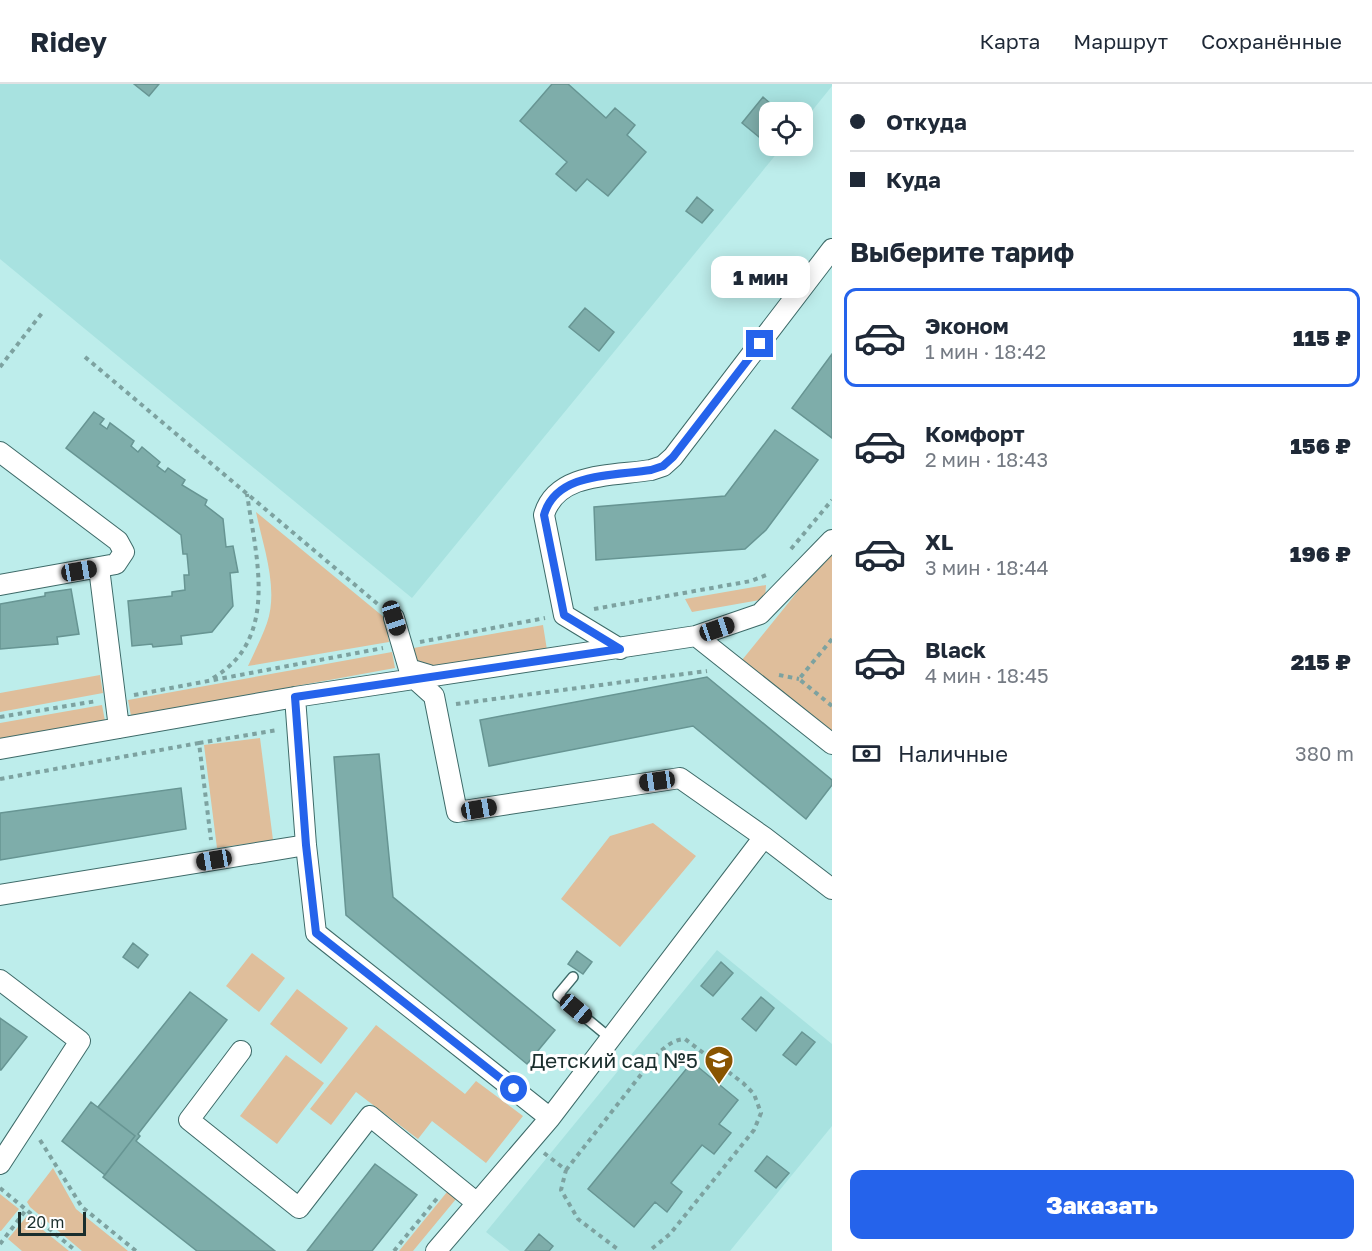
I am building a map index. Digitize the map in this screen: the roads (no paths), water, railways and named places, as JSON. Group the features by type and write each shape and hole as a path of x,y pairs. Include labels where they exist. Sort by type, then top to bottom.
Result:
{"street":[{"path":"620,649 564,615 544,515 548,502 568,483 651,470 663,466 673,457 832,249"},
{"path":"0,452 118,541 124,552 116,564 0,585"},
{"path":"0,750 295,697 696,636 760,614 832,540"},
{"path":"99,568 119,728"},
{"path":"394,618 409,669 421,677 434,696 457,812 680,778 764,837 832,889"},
{"path":"696,636 832,744"},
{"path":"295,697 306,845 316,933 550,1118"},
{"path":"436,1251 550,1118 764,837"},
{"path":"0,895 306,845"},
{"path":"0,980 80,1041 0,1164"},
{"path":"242,1051 189,1120 299,1208 370,1116 477,1203"}],"lane":[{"path":"573,977 558,995 609,1040"}],"place":[{"name":"Детский сад №5","path":"719,1086"}]}
